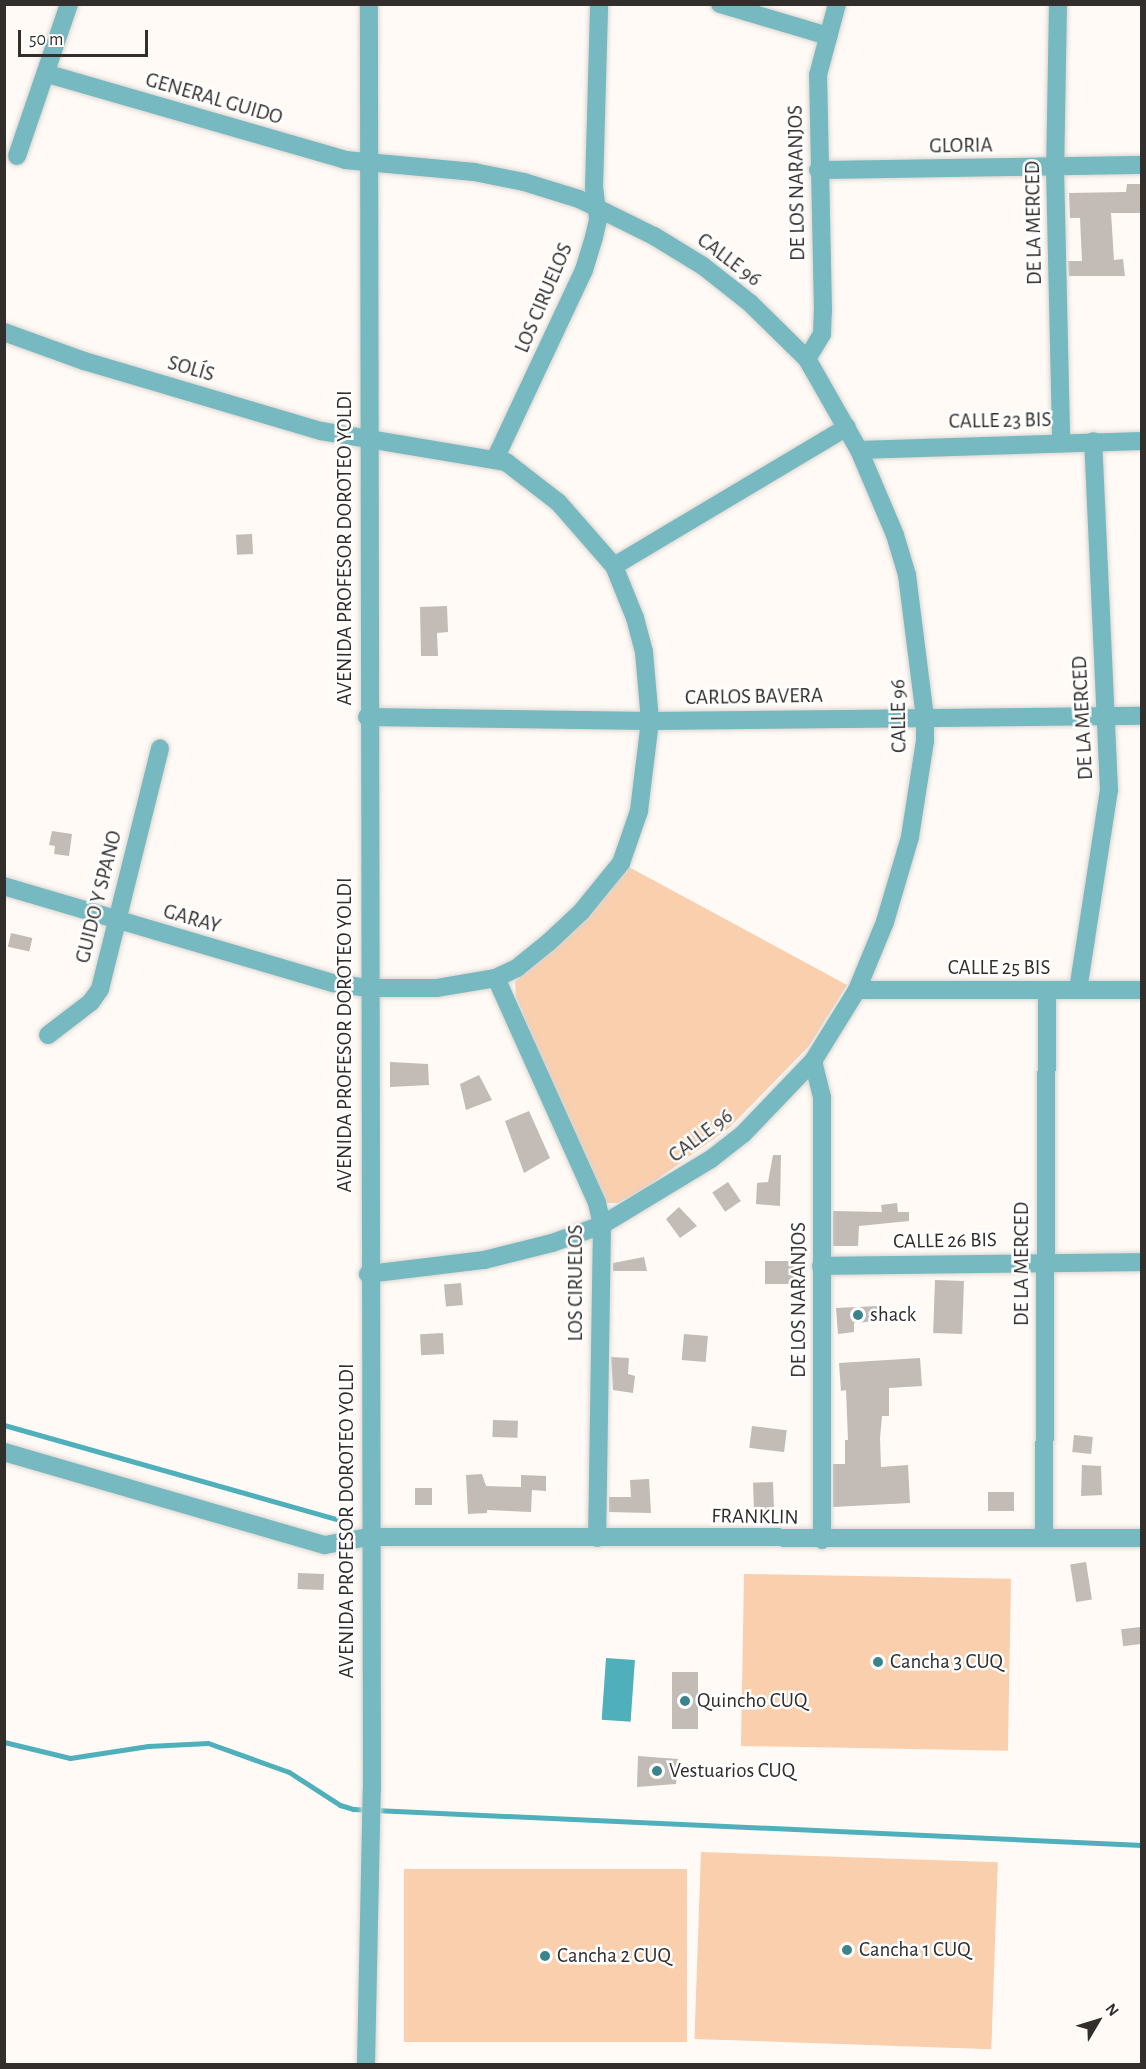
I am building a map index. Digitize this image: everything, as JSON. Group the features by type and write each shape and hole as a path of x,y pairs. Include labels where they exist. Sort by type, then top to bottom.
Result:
{"street":[{"path":"16,156 48,74 69,4"},
{"name":"AVENIDA PROFESOR DOROTEO YOLDI","path":"366,2064 372,1789 368,1537 369,4"},
{"name":"LOS CIRUELOS","path":"495,457 584,270 598,219 596,206 599,4"},
{"path":"720,4 828,36"},
{"name":"DE LOS NARANJOS","path":"807,359 822,334 823,311 818,170 818,75 837,4"},
{"name":"DE LA MERCED","path":"1058,4 1055,168 1061,442"},
{"name":"GENERAL GUIDO","path":"48,74 368,164"},
{"name":"CALLE 96","path":"368,164 474,172 525,182 596,206 703,266 750,303 807,359 860,450 895,535 907,575 925,717 925,741 907,847 885,922 857,990 813,1061 750,1127 711,1159 602,1225 552,1243 484,1260 368,1274"},
{"name":"GLORIA","path":"818,170 1142,165"},
{"name":"SOLÍS","path":"4,333 84,361 321,431 495,457"},
{"path":"614,566 847,427"},
{"name":"DE LA MERCED","path":"1078,990 1106,818 1106,717 1093,441"},
{"name":"CALLE 23 BIS","path":"860,450 1142,441"},
{"name":"GARAY","path":"4,886 333,983 368,988 436,988 496,978 517,968 549,942 581,912 621,863 639,811 650,721 644,652 636,618 614,566 558,502 495,457"},
{"name":"CARLOS BAVERA","path":"367,717 650,721 1142,716"},
{"name":"GUIDO Y SPANO","path":"48,1035 91,1002 100,988 114,920 160,747"},
{"name":"LOS CIRUELOS","path":"496,978 597,1203 602,1225 597,1538"},
{"name":"CALLE 25 BIS","path":"857,990 1142,990"},
{"name":"DE LA MERCED","path":"1044,1538 1047,991"},
{"name":"DE LOS NARANJOS","path":"813,1061 822,1098 822,1540"},
{"name":"CALLE 26 BIS","path":"821,1266 1142,1262"},
{"name":"FRANKLIN","path":"4,1452 325,1545 368,1537 822,1540 1142,1538"}],"shaded area":[{"path":"627,866 847,985 809,1046 729,1128 641,1191 618,1203 607,1203 599,1196 516,997 515,982"},
{"name":"Cancha 3 CUQ","path":"744,1574 1011,1579 1008,1751 741,1746"},
{"name":"Cancha 1 CUQ","path":"701,1852 998,1862 991,2049 694,2039"},
{"name":"Cancha 2 CUQ","path":"404,1869 687,1869 687,2042 404,2042"}],"water":[{"path":"606,1658 635,1660 631,1722 602,1720"}],"building":[{"path":"1127,184 1142,184 1142,213 1111,213 1114,260 1123,259 1125,276 1069,276 1068,261 1082,261 1080,218 1070,218 1069,193 1126,192"},
{"path":"252,534 253,554 237,555 236,535"},
{"path":"447,606 448,632 437,633 438,656 421,656 420,607"},
{"path":"52,831 72,834 69,856 54,854 55,846 49,845"},
{"path":"11,933 32,938 29,952 8,947"},
{"path":"390,1062 428,1064 429,1085 390,1087"},
{"path":"479,1075 492,1100 466,1110 460,1084"},
{"path":"529,1111 550,1158 524,1173 505,1121"},
{"path":"773,1155 781,1155 780,1206 756,1204 757,1183 768,1182"},
{"path":"728,1182 741,1201 725,1212 712,1193"},
{"path":"897,1203 898,1212 909,1212 909,1221 859,1226 858,1246 833,1246 833,1211 882,1212 881,1205"},
{"path":"679,1207 697,1226 680,1238 666,1219"},
{"path":"644,1257 647,1271 613,1271 613,1263"},
{"path":"765,1261 794,1261 794,1284 765,1284"},
{"path":"935,1280 964,1281 962,1334 933,1333"},
{"path":"461,1283 463,1305 446,1306 444,1284"},
{"name":"shack","path":"878,1306 879,1321 854,1323 854,1332 838,1334 836,1308"},
{"path":"443,1333 444,1354 421,1355 420,1334"},
{"path":"684,1334 708,1336 706,1362 682,1360"},
{"path":"611,1357 629,1358 628,1374 635,1376 633,1393 613,1390"},
{"path":"920,1358 922,1386 889,1388 889,1416 882,1416 880,1438 881,1467 908,1465 910,1503 833,1507 833,1464 845,1464 845,1440 848,1440 846,1390 841,1391 839,1363"},
{"path":"493,1420 518,1421 517,1438 492,1437"},
{"path":"752,1426 787,1430 784,1452 749,1448"},
{"path":"1074,1435 1093,1437 1091,1454 1072,1452"},
{"path":"1082,1465 1101,1466 1102,1495 1081,1496"},
{"path":"482,1474 486,1486 521,1487 521,1475 546,1476 546,1491 532,1490 531,1512 487,1510 487,1513 468,1514 466,1475"},
{"path":"649,1479 651,1513 609,1512 609,1497 631,1497 630,1480"},
{"path":"773,1482 774,1511 754,1512 753,1483"},
{"path":"415,1488 432,1488 432,1505 415,1505"},
{"path":"988,1492 1014,1492 1014,1511 988,1511"},
{"path":"1086,1562 1092,1600 1076,1602 1070,1565"},
{"path":"298,1573 324,1574 323,1590 297,1589"},
{"path":"1140,1627 1142,1644 1123,1646 1121,1629"},
{"name":"Quincho CUQ","path":"672,1672 698,1672 698,1729 672,1729"},
{"name":"Vestuarios CUQ","path":"638,1756 678,1759 676,1784 637,1787"}],"waterway":[{"path":"4,1425 343,1521"},
{"path":"4,1742 70,1758 148,1746 208,1743 289,1772 340,1805 353,1809 1142,1845"}],"place":[{"name":"shack","path":"858,1315"},
{"name":"Cancha 3 CUQ","path":"878,1662"},
{"name":"Quincho CUQ","path":"685,1701"},
{"name":"Vestuarios CUQ","path":"657,1771"},
{"name":"Cancha 1 CUQ","path":"847,1950"},
{"name":"Cancha 2 CUQ","path":"545,1956"}]}
